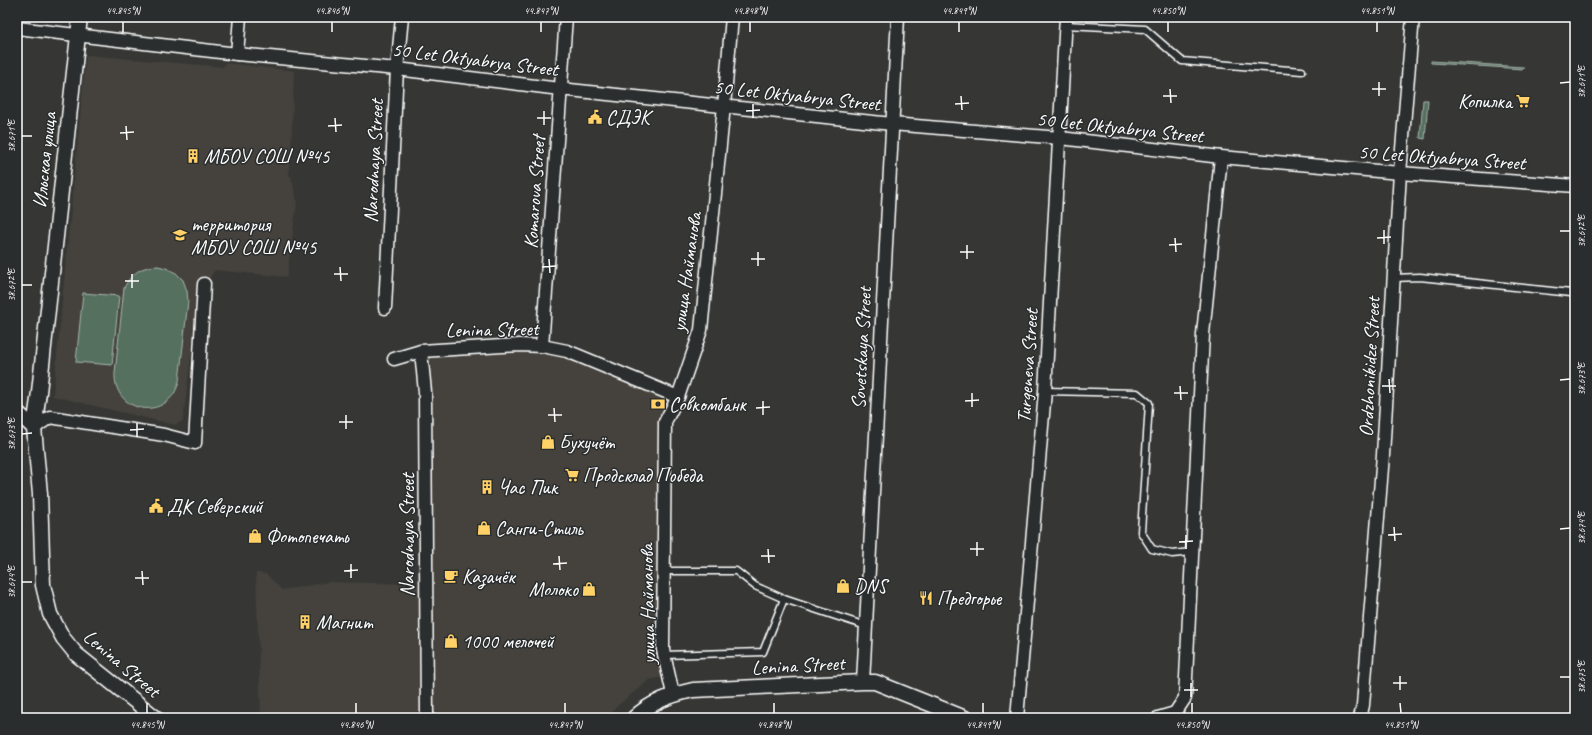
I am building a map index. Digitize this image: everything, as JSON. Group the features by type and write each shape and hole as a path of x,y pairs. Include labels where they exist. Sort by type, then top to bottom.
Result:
{"street":[{"name":"Ильская улица","path":"63,638 50,614 43,585 40,494 34,428 80,17"},
{"path":"237,54 240,17"},
{"name":"Narodnaya Street","path":"385,308 397,69 402,17"},
{"name":"Komarova Street","path":"542,346 566,17"},
{"name":"улица Найманова","path":"673,694 664,655 665,422 678,397 701,330 732,17"},
{"name":"Sovetskaya Street","path":"863,682 898,17"},
{"name":"Ordzhonikidze Street","path":"1360,718 1364,697 1383,456 1393,278 1412,17"},
{"name":"Turgeneva Street","path":"1017,718 1045,391 1066,21"},
{"name":"50 Let Oktyabrya Street","path":"17,28 237,54 397,69 560,89 892,124 1060,138 1221,157 1400,173 1575,186"},
{"path":"1158,718 1175,713 1186,698 1203,334 1221,157"},
{"path":"17,412 34,428 50,417 164,435 195,443 204,284"},
{"name":"Lenina Street","path":"394,359 421,351 520,345 542,346 567,351 678,397"},
{"name":"Narodnaya Street","path":"421,351 425,392 427,718"},
{"name":"Lenina Street","path":"63,638 76,654 156,718"},
{"name":"Lenina Street","path":"634,718 658,700 673,694 693,690 875,682 965,718"}],"lane":[{"path":"1066,21 1145,29 1182,61 1302,71"},
{"path":"1393,278 1420,277 1571,293"},
{"path":"1045,391 1137,393 1149,402 1141,532 1152,549 1172,554 1192,552"},
{"path":"664,570 736,571 755,586 784,599 866,626"},
{"path":"664,655 763,652 784,599"}],"shaded area":[{"name":"территория МБОУ СОШ №45","path":"86,55 224,67 225,63 294,71 289,176 291,176 297,201 287,277 215,270 207,282 200,281 183,421 175,425 53,396"},
{"path":"542,346 678,397 665,422 668,676 649,680 617,706 608,718 261,718 256,573 266,574 282,590 329,582 413,584 426,587 421,351"}],"green space":[{"path":"1431,61 1523,67 1523,69 1431,63"},
{"path":"1423,100 1428,100 1425,139 1420,138"},
{"path":"158,266 176,273 183,280 187,291 188,301 179,381 174,394 165,403 154,408 143,408 132,405 123,398 117,387 115,373 124,288 130,278 138,271 147,267"},
{"path":"83,293 119,296 112,365 76,362"}],"place":[{"name":"Копилка","path":"1523,101"},
{"name":"СДЭК","path":"595,117"},
{"name":"МБОУ СОШ №45","path":"193,156"},
{"name":"территория МБОУ СОШ №45","path":"180,235"},
{"name":"Совкомбанк","path":"658,404"},
{"name":"Бухучёт","path":"548,442"},
{"name":"Продсклад Победа","path":"572,475"},
{"name":"Час Пик","path":"487,487"},
{"name":"ДК Северский","path":"156,506"},
{"name":"Санги-Стиль","path":"484,528"},
{"name":"Фотопечать","path":"255,536"},
{"name":"Казачёк","path":"451,576"},
{"name":"DNS","path":"843,586"},
{"name":"Молоко","path":"589,589"},
{"name":"Предгорье","path":"926,598"},
{"name":"Магнит","path":"305,622"},
{"name":"1000 мелочей","path":"451,641"}]}
